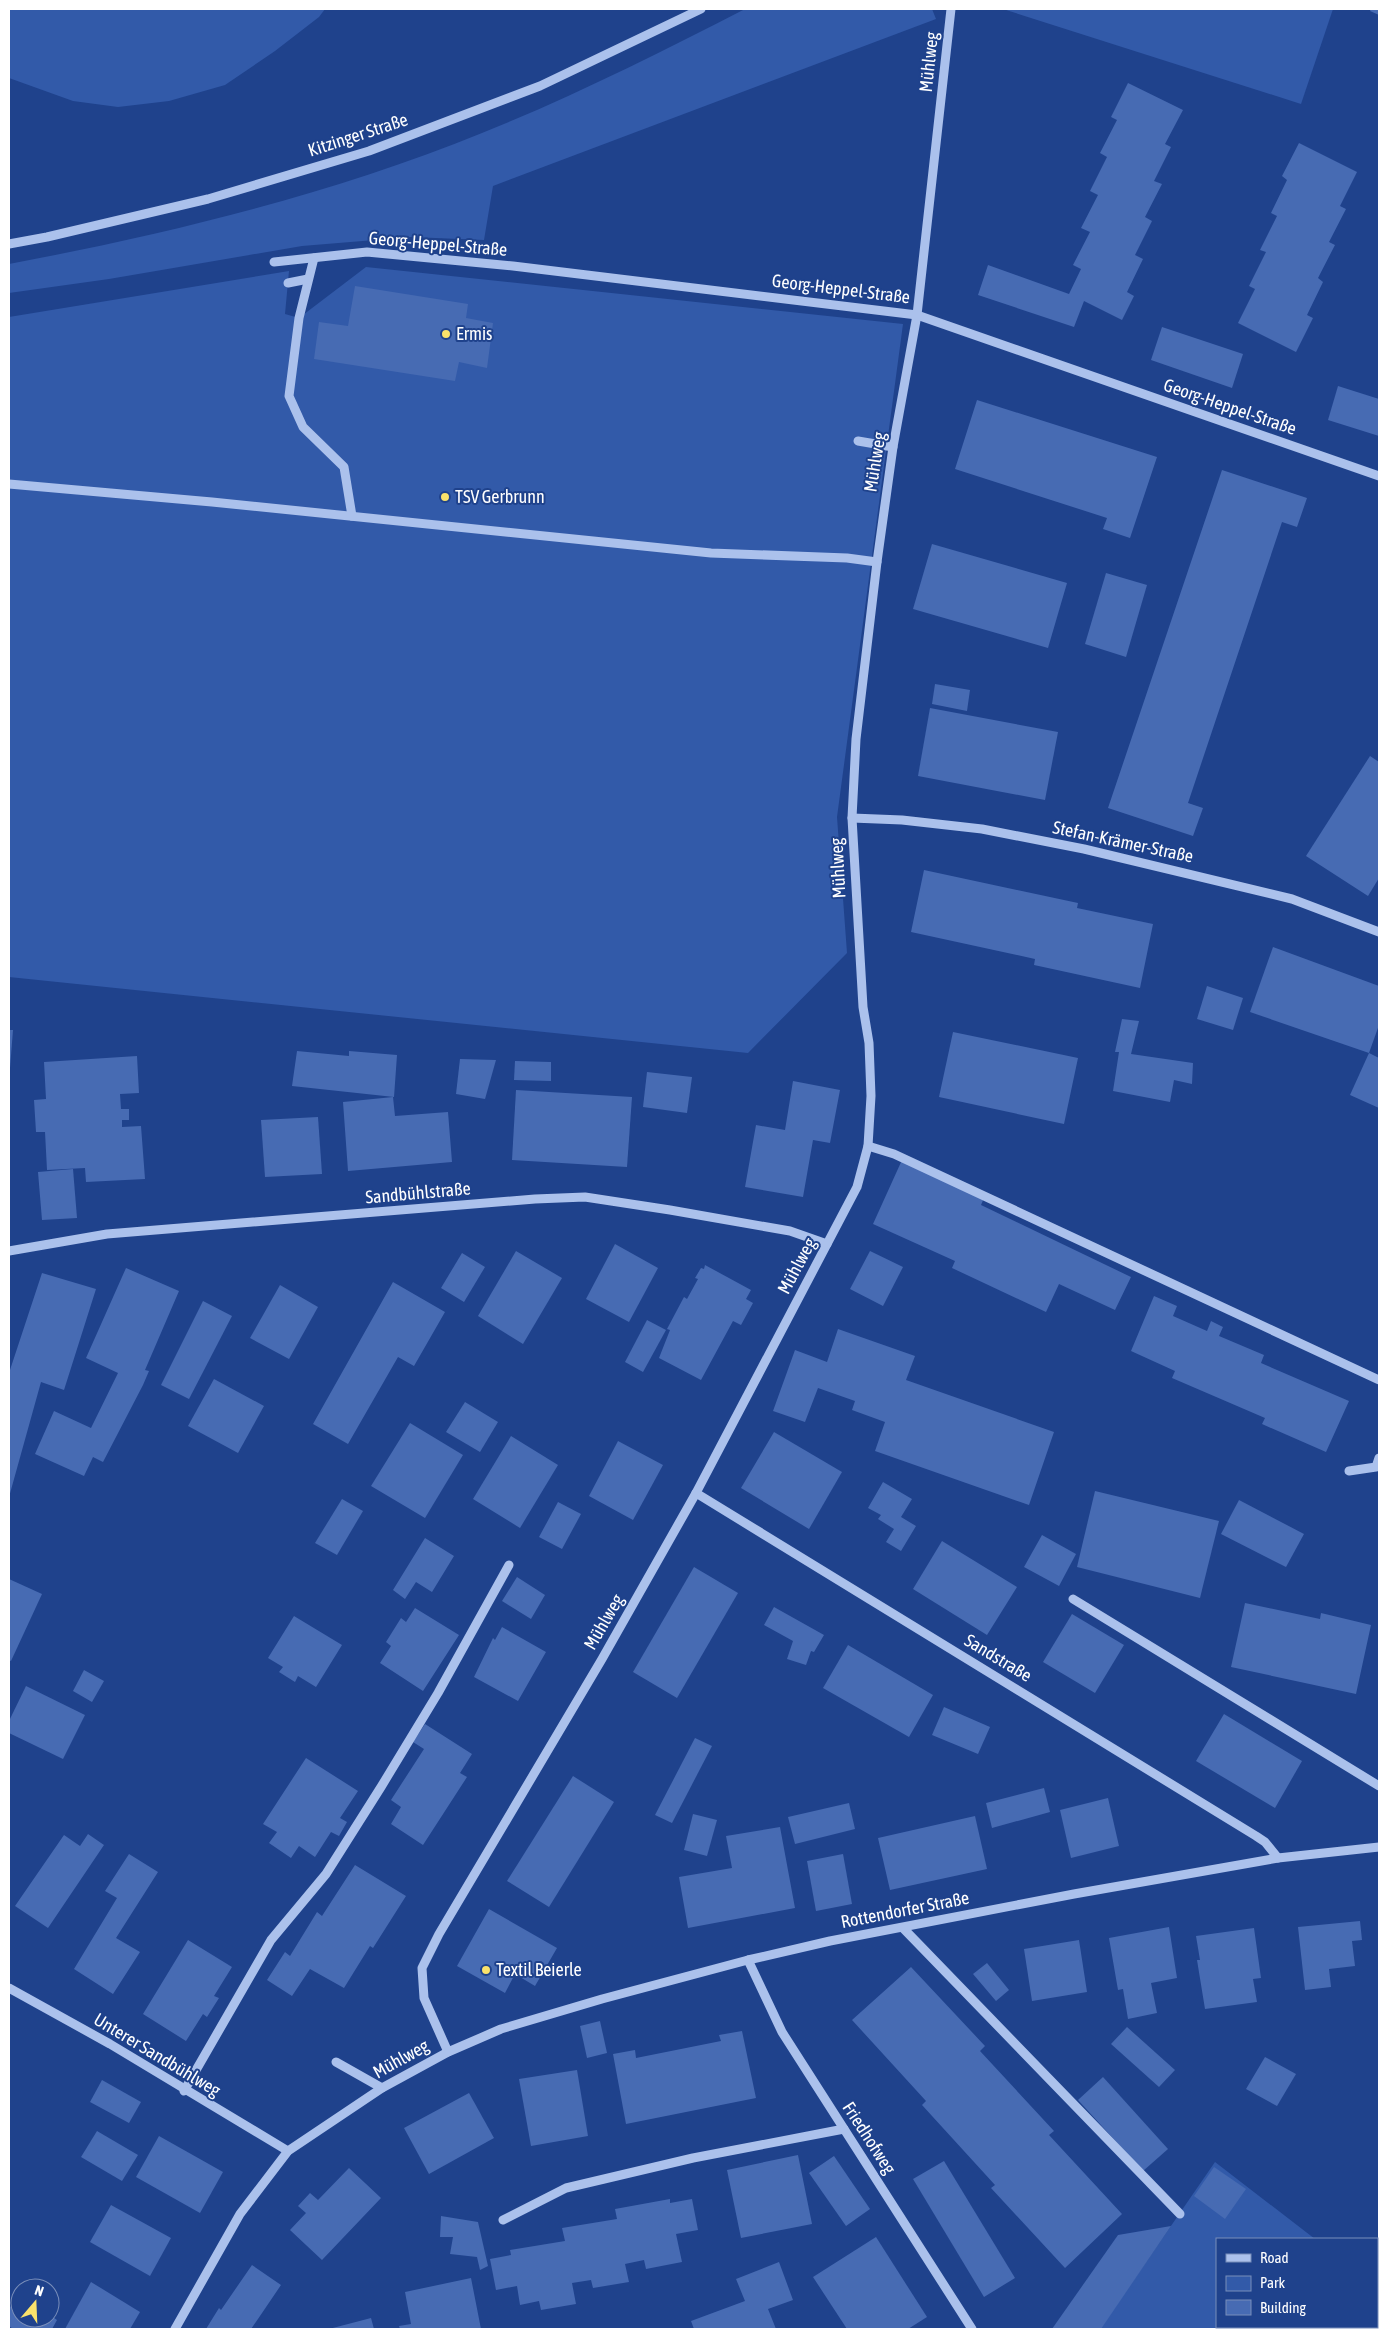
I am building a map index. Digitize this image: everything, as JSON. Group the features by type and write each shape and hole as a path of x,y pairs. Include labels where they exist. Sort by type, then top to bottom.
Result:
{"street":[{"name":"Kitzinger Straße","path":"9,244 47,237 208,199 369,151 540,86 701,9"},
{"name":"Mühlweg","path":"175,2329 240,2214 288,2152 382,2088 448,2052 424,1998 422,1968 439,1934 602,1659 696,1493 857,1187 868,1146 871,1096 869,1043 863,1007 852,818 856,738 893,447 917,315 951,9"},
{"name":"Georg-Heppel-Straße","path":"274,262 367,252 513,266 917,315 1379,476"},
{"path":"314,258 299,318 288,396 303,426 344,467 352,516"},
{"path":"288,283 308,279"},
{"path":"858,441 893,447"},
{"path":"9,484 352,516 711,553 846,558 877,562"},
{"name":"Stefan-Krämer-Straße","path":"852,818 902,820 982,829 1084,849 1292,899 1379,932"},
{"path":"868,1146 903,1158 1379,1380"},
{"name":"Sandbühlstraße","path":"9,1251 116,1233 535,1199 585,1197 790,1231 827,1244"},
{"path":"1349,1470 1376,1467 1379,1458"},
{"name":"Sandstraße","path":"696,1493 1266,1842 1278,1858"},
{"path":"184,2091 271,1940 326,1874 386,1778 438,1693 509,1565"},
{"path":"1073,1599 1379,1786"},
{"name":"Rottendorfer Straße","path":"448,2052 501,2030 602,1999 748,1960 830,1941 1074,1894 1278,1858 1379,1847"},
{"path":"903,1928 1180,2214"},
{"name":"Friedhofweg","path":"748,1960 782,2032 972,2329"},
{"name":"Unterer Sandbühlweg","path":"9,1988 110,2044 184,2091 288,2152"},
{"path":"336,2062 382,2088"},
{"path":"503,2220 566,2188 693,2158 844,2130"}],"green space":[{"path":"9,9 325,9 319,17 275,51 225,85 169,101 118,107 73,101 9,78"},
{"path":"745,9 932,9 936,19 493,186 484,240 411,237 302,246 109,279 9,293 9,264 129,239 249,210 367,175 425,155 516,119 582,90"},
{"path":"1003,9 1333,9 1301,104"},
{"name":"TSV Gerbrunn","path":"366,267 903,324 837,817 847,953 748,1053 9,977 9,317 289,271 285,314 299,318"},
{"path":"1215,2162 1314,2238 1216,2238 1216,2328 1378,2328 1379,2289 1379,2329 1100,2329"}],"building":[{"path":"1371,9 1379,9 1379,15 1370,11"},
{"path":"1128,83 1183,110 1165,144 1171,147 1154,181 1162,184 1145,217 1152,221 1135,255 1143,259 1127,292 1134,296 1122,320 1084,301 1074,327 978,295 988,265 1069,294 1081,269 1073,265 1090,232 1081,228 1098,195 1090,191 1107,157 1100,153 1117,120 1111,117"},
{"path":"1299,143 1357,172 1340,206 1346,209 1329,242 1335,245 1318,278 1323,282 1307,315 1313,318 1296,352 1238,323 1255,289 1249,286 1266,252 1260,250 1277,216 1271,213 1287,180 1282,176"},
{"path":"355,286 468,304 466,318 493,323 487,368 459,362 455,381 314,359 319,322 348,326"},
{"path":"1162,327 1243,354 1232,388 1151,360"},
{"path":"1338,386 1379,399 1379,436 1328,420"},
{"path":"977,400 1157,457 1130,538 1103,529 1107,518 955,469"},
{"path":"1222,470 1307,498 1297,527 1282,522 1188,803 1203,808 1193,836 1108,808"},
{"path":"932,544 1067,583 1048,648 913,609"},
{"path":"1106,573 1147,585 1126,657 1085,644"},
{"path":"935,684 970,690 967,711 932,704"},
{"path":"930,708 1058,732 1045,800 918,776"},
{"path":"1370,756 1379,762 1379,878 1368,896 1306,856"},
{"path":"924,870 1078,903 1077,908 1153,924 1140,988 1034,965 1035,959 911,932"},
{"path":"1273,947 1379,986 1379,1025 1369,1053 1250,1012"},
{"path":"1207,986 1243,998 1233,1030 1197,1019"},
{"path":"1122,1019 1139,1021 1131,1054 1193,1063 1192,1084 1174,1080 1170,1102 1113,1091 1119,1052 1115,1052"},
{"path":"9,1030 13,1030 10,1068 9,1068"},
{"path":"953,1032 1078,1058 1064,1124 939,1097"},
{"path":"297,1051 349,1056 349,1051 397,1055 394,1097 292,1086"},
{"path":"1369,1053 1379,1058 1379,1108 1350,1095"},
{"path":"137,1056 139,1093 120,1094 121,1109 129,1109 129,1120 122,1120 122,1127 141,1126 145,1179 86,1182 85,1168 47,1170 45,1132 36,1132 34,1100 46,1099 44,1062"},
{"path":"460,1059 496,1060 485,1099 456,1094"},
{"path":"515,1061 551,1062 551,1081 514,1080"},
{"path":"647,1072 692,1077 687,1113 643,1107"},
{"path":"793,1081 840,1090 830,1143 813,1140 803,1197 745,1187 756,1125 785,1130"},
{"path":"516,1090 632,1097 627,1167 512,1160"},
{"path":"393,1097 395,1116 448,1112 452,1162 348,1171 343,1102"},
{"path":"318,1117 322,1174 265,1177 261,1120"},
{"path":"902,1160 984,1198 981,1205 1131,1277 1115,1310 1059,1284 1046,1312 952,1268 955,1261 873,1224"},
{"path":"73,1169 77,1218 42,1220 38,1172"},
{"path":"615,1244 658,1268 629,1322 586,1299"},
{"path":"516,1251 562,1278 523,1344 478,1316"},
{"path":"870,1251 903,1267 883,1306 850,1289"},
{"path":"462,1253 485,1267 464,1302 441,1288"},
{"path":"705,1265 751,1290 746,1299 753,1303 741,1325 733,1321 701,1380 659,1358 670,1330 667,1329 684,1297 687,1299 698,1279 695,1278 701,1268 704,1269"},
{"path":"126,1268 179,1291 145,1370 149,1371 143,1385 103,1462 93,1457 84,1476 35,1454 54,1411 91,1428 118,1373 86,1358"},
{"path":"42,1273 96,1289 64,1390 41,1382 9,1497 9,1373"},
{"path":"393,1282 445,1312 414,1366 398,1357 348,1444 313,1424"},
{"path":"280,1285 318,1307 289,1359 250,1338"},
{"path":"1154,1296 1177,1306 1173,1316 1207,1331 1211,1321 1223,1327 1219,1336 1264,1355 1261,1363 1349,1401 1326,1452 1262,1424 1265,1418 1172,1378 1175,1371 1131,1351"},
{"path":"203,1301 232,1316 189,1399 161,1385"},
{"path":"647,1320 666,1330 643,1372 625,1362"},
{"path":"838,1329 915,1356 906,1380 1054,1432 1029,1505 875,1451 885,1422 852,1410 855,1401 818,1388 805,1422 773,1411 795,1350 827,1362"},
{"path":"214,1379 264,1406 238,1453 188,1426"},
{"path":"465,1402 498,1422 480,1452 446,1432"},
{"path":"410,1423 463,1455 425,1518 371,1486"},
{"path":"774,1432 842,1472 809,1529 741,1488"},
{"path":"511,1436 558,1465 520,1528 473,1499"},
{"path":"618,1441 663,1465 633,1520 589,1496"},
{"path":"883,1482 912,1499 901,1517 916,1526 901,1551 886,1542 894,1529 878,1519 881,1515 868,1508"},
{"path":"1095,1491 1219,1521 1200,1598 1077,1567"},
{"path":"342,1499 363,1511 337,1555 315,1543"},
{"path":"1239,1500 1304,1534 1286,1567 1221,1534"},
{"path":"558,1502 581,1514 562,1549 539,1537"},
{"path":"1042,1535 1076,1554 1059,1586 1024,1567"},
{"path":"425,1538 454,1556 432,1592 416,1582 405,1599 393,1590"},
{"path":"942,1541 1017,1587 987,1635 913,1589"},
{"path":"694,1567 738,1593 677,1698 633,1672"},
{"path":"517,1577 545,1595 531,1619 502,1601"},
{"path":"9,1579 42,1594 11,1661 9,1660"},
{"path":"1245,1603 1320,1619 1321,1613 1371,1625 1356,1694 1231,1667"},
{"path":"774,1607 824,1635 814,1652 811,1651 806,1665 787,1659 793,1641 764,1625"},
{"path":"415,1608 459,1635 423,1691 380,1663 391,1646 386,1642 401,1618 406,1622"},
{"path":"1072,1614 1124,1645 1095,1693 1043,1662"},
{"path":"294,1616 342,1645 316,1687 298,1676 295,1682 279,1672 283,1667 268,1658"},
{"path":"502,1627 546,1652 518,1701 474,1677 493,1638 495,1640"},
{"path":"848,1645 933,1695 909,1737 823,1688"},
{"path":"84,1670 104,1681 92,1702 73,1691"},
{"path":"26,1686 85,1715 63,1759 9,1733 9,1721"},
{"path":"944,1707 990,1727 978,1754 932,1735"},
{"path":"1224,1714 1302,1761 1275,1808 1196,1761"},
{"path":"425,1724 472,1754 460,1773 467,1777 423,1845 391,1824 401,1807 391,1800 424,1749 413,1742"},
{"path":"695,1738 712,1746 672,1823 655,1815"},
{"path":"306,1758 358,1791 340,1818 347,1822 339,1836 331,1832 315,1857 299,1846 291,1858 269,1843 277,1832 263,1824"},
{"path":"573,1776 614,1802 549,1907 507,1881"},
{"path":"1044,1788 1050,1812 992,1828 986,1803"},
{"path":"1108,1798 1119,1846 1071,1858 1060,1810"},
{"path":"849,1803 855,1829 795,1844 788,1817"},
{"path":"693,1814 717,1820 707,1856 684,1850"},
{"path":"975,1816 987,1869 890,1890 878,1838"},
{"path":"780,1827 795,1908 688,1928 679,1877 732,1868 726,1836"},
{"path":"88,1834 104,1845 48,1928 15,1906 64,1835 80,1846"},
{"path":"129,1854 158,1872 116,1938 140,1952 113,1994 74,1969 117,1898 105,1891"},
{"path":"843,1854 852,1904 816,1911 807,1861"},
{"path":"355,1865 406,1896 373,1948 370,1946 344,1988 310,1969 292,1996 267,1980 285,1952 290,1956 317,1912 322,1916"},
{"path":"489,1909 557,1948 535,1986 515,1974 505,1993 457,1966"},
{"path":"1360,1921 1362,1940 1352,1941 1355,1966 1329,1969 1331,1987 1305,1990 1298,1927"},
{"path":"1169,1927 1177,1978 1151,1983 1157,2013 1128,2019 1123,1989 1118,1990 1109,1938"},
{"path":"1254,1928 1261,1978 1253,1979 1257,2002 1205,2009 1197,1960 1200,1960 1196,1936"},
{"path":"188,1940 232,1967 214,1996 219,1998 207,2017 203,2014 186,2041 143,2014"},
{"path":"1079,1940 1087,1992 1032,2001 1024,1949"},
{"path":"987,1963 1009,1990 996,2001 973,1974"},
{"path":"911,1967 985,2046 980,2051 1054,2131 1049,2135 1122,2214 1065,2268 991,2188 995,2185 922,2105 926,2101 852,2020"},
{"path":"600,2021 607,2053 587,2058 580,2026"},
{"path":"1127,2027 1175,2070 1159,2087 1111,2044"},
{"path":"742,2031 756,2098 626,2124 613,2054 635,2050 636,2058 721,2041 719,2035"},
{"path":"1265,2057 1296,2074 1277,2106 1246,2089"},
{"path":"577,2070 588,2136 531,2146 519,2079"},
{"path":"1103,2077 1168,2149 1143,2171 1078,2100"},
{"path":"102,2080 141,2102 129,2123 90,2102"},
{"path":"469,2093 494,2138 429,2174 404,2128"},
{"path":"97,2131 138,2155 122,2181 81,2157"},
{"path":"159,2136 223,2172 200,2213 136,2177"},
{"path":"798,2155 812,2224 741,2238 727,2170"},
{"path":"834,2156 870,2209 846,2226 809,2173"},
{"path":"944,2161 1015,2278 984,2297 913,2179"},
{"path":"1214,2167 1246,2189 1225,2219 1194,2196"},
{"path":"349,2168 381,2198 322,2260 290,2230 306,2213 298,2206 310,2193 318,2200"},
{"path":"670,2199 670,2203 692,2199 698,2230 676,2234 682,2262 646,2269 644,2260 625,2264 629,2282 593,2288 591,2280 572,2283 576,2304 541,2310 539,2301 520,2305 517,2286 496,2290 490,2259 511,2255 510,2250 565,2241 562,2228 617,2219 615,2209"},
{"path":"111,2205 171,2238 150,2276 90,2242"},
{"path":"441,2216 478,2222 488,2266 480,2270 477,2257 450,2254 453,2237 440,2237"},
{"path":"1171,2226 1101,2329 1052,2329 1118,2235"},
{"path":"876,2237 927,2317 908,2329 847,2329 813,2277"},
{"path":"779,2262 793,2300 768,2309 776,2329 694,2329 691,2321 745,2301 736,2279"},
{"path":"252,2265 281,2285 251,2329 206,2329 219,2308 221,2310"},
{"path":"471,2278 481,2329 400,2329 399,2326 411,2324 405,2292"},
{"path":"91,2282 140,2312 130,2329 65,2329"},
{"path":"10,2307 10,2327 9,2326"},
{"path":"371,2318 374,2329 329,2329"},
{"path":"12,2328 53,2328 52,2329"}],"place":[{"name":"Ermis","path":"446,334"},
{"name":"TSV Gerbrunn","path":"445,497"},
{"name":"Textil Beierle","path":"486,1970"}]}
